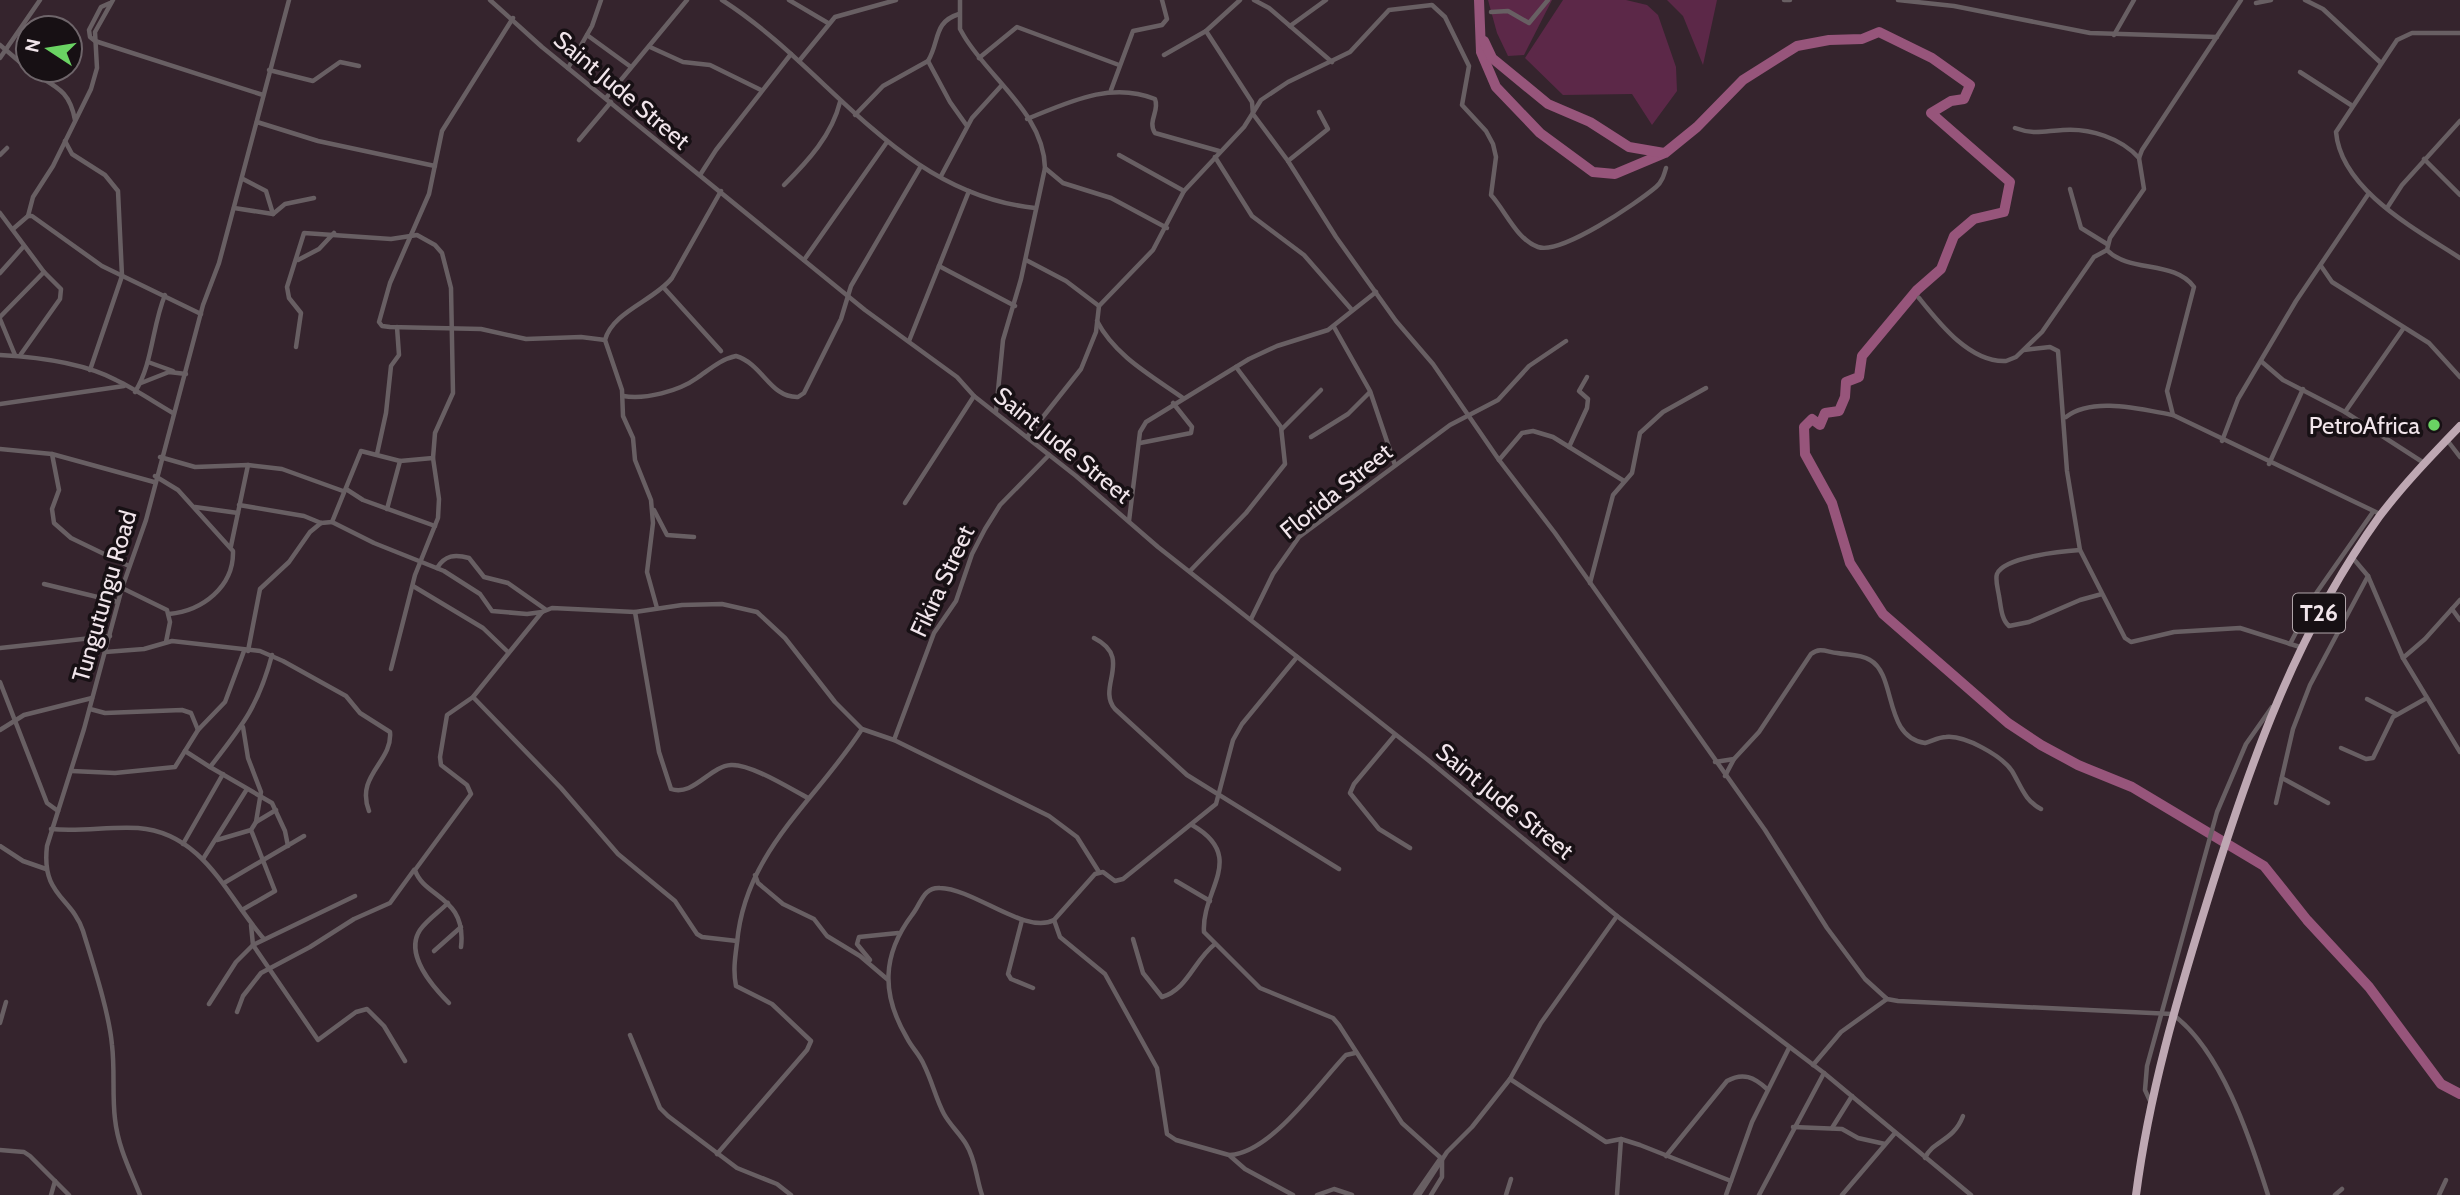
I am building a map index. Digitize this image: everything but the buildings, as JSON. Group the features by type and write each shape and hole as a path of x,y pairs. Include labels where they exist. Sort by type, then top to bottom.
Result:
{"highway":[{"name":"T26","path":"2136,1195 2151,1103 2172,1014 2214,878 2274,705 2300,647 2377,513 2460,426"}],"street":[{"path":"0,58 40,0"},
{"name":"Tungutungu Road","path":"46,869 51,829 72,771 122,588 146,520 155,475 243,179 289,0"},
{"path":"568,68 587,35 601,0"},
{"path":"579,140 631,67 687,0"},
{"path":"722,0 791,54 840,102 887,142 921,166 997,203 1035,208"},
{"path":"789,0 828,23"},
{"path":"799,61 828,23 845,12 868,3 896,0"},
{"path":"960,0 960,29 1027,119 1045,155 1045,168 1015,306 1003,340 996,411"},
{"path":"1111,90 1133,31 1166,23 1161,0"},
{"path":"1164,55 1206,31 1240,0"},
{"path":"1254,0 1269,8 1332,62"},
{"path":"1290,26 1326,0"},
{"path":"1394,0 1395,9"},
{"path":"1491,12 1508,11 1529,23 1548,0"},
{"path":"1784,0 1790,0"},
{"path":"1898,0 1954,6 2113,36 2217,37"},
{"path":"2113,36 2134,0"},
{"path":"1919,298 1952,336 1990,359 2006,362 2024,351 2042,332 2094,257 2107,247 2144,189 2139,158 2241,0"},
{"path":"2256,3 2271,0"},
{"path":"2305,0 2323,9 2381,63"},
{"path":"112,1 101,7 89,30 90,37 95,41 263,95"},
{"name":"Saint Jude Street","path":"492,1 568,68 847,295 957,377 974,396 996,411 1129,522 1617,916 1824,1073 1971,1195"},
{"path":"1027,437 1081,369 1097,321 1099,306 1153,250 1167,228 1184,191 1253,114 1261,100 1288,82 1332,62 1357,46 1389,10 1432,5 1445,17 1469,66 1462,105 1486,131 1495,151 1492,195 1518,231 1534,246 1555,248 1580,236 1658,185 1666,168"},
{"path":"959,14 949,17 936,32 928,61 950,102 967,126"},
{"path":"513,18 449,117 440,139 424,209 410,234 379,316 382,326 481,329 526,339 580,337 604,340"},
{"path":"979,58 1017,27 1119,65"},
{"path":"1206,31 1252,102 1253,114 1288,161 1336,237 1471,416 1499,460 1590,583 1714,762 1765,830 1827,928 1865,979 1887,999"},
{"path":"2460,33 2403,35 2338,125 2337,141 2352,170 2369,193 2386,208 2460,258"},
{"path":"587,35 631,67"},
{"path":"13,229 28,216 33,197 76,121 97,68 95,41"},
{"path":"0,45 14,58"},
{"path":"650,47 683,62 718,68 761,90"},
{"path":"700,175 761,90 791,54"},
{"path":"855,115 883,86 928,61"},
{"path":"269,70 313,81 340,62 359,66"},
{"path":"2300,72 2351,105"},
{"path":"52,84 64,91 72,104 76,121"},
{"path":"941,176 967,126 1002,85"},
{"path":"1027,119 1111,90 1155,99 1157,106 1151,124 1155,133 1220,152"},
{"path":"784,185 808,160 832,126 840,102"},
{"path":"1288,161 1328,129 1319,112"},
{"path":"2386,208 2424,159 2460,121"},
{"path":"257,122 330,144 435,166"},
{"path":"2015,128 2038,135 2061,130 2088,131 2117,141 2139,158"},
{"path":"65,141 72,154 105,175 117,187 122,276 90,370"},
{"path":"804,260 887,142"},
{"path":"0,155 7,148"},
{"path":"1119,155 1184,191"},
{"path":"1215,157 1252,216 1304,255 1352,310"},
{"path":"2424,159 2460,195"},
{"path":"623,396 647,398 659,395 696,379 721,362 736,356 755,365 783,395 798,397 817,372 841,319 847,295 921,166"},
{"path":"1045,168 1067,185 1111,198 1167,228"},
{"path":"243,179 266,191 274,214"},
{"path":"2070,189 2081,228 2088,235 2118,258 2176,274 2189,280 2194,287 2167,391 2174,415"},
{"path":"694,537 667,535 653,509 635,460 633,438 623,416 623,396 604,340 610,329 664,288 721,191"},
{"path":"909,341 969,191"},
{"path":"2222,441 2238,399 2320,265 2369,193"},
{"path":"274,214 285,204 314,198"},
{"path":"234,208 274,214"},
{"path":"0,213 62,293 18,355"},
{"path":"28,216 37,218 122,276 201,314"},
{"path":"296,347 301,313 289,298 287,287 304,233 391,239 410,234 435,245 447,265 451,288 453,393 435,433 433,458 439,499 435,526 420,560 391,669"},
{"path":"297,260 319,249 334,233"},
{"path":"0,274 24,246"},
{"path":"1025,260 1066,281 1099,306"},
{"path":"2320,265 2328,279 2429,343 2460,377"},
{"path":"939,266 1015,306"},
{"path":"18,355 0,318 44,272"},
{"path":"664,288 721,351"},
{"path":"1129,522 1140,432 1146,422 1173,403 1277,346 1334,327 1376,292"},
{"path":"135,392 148,362 155,324 165,295"},
{"path":"1097,321 1110,342 1130,360 1183,398"},
{"path":"377,454 386,413 391,366 399,355 397,327"},
{"path":"1334,327 1370,391 1395,465"},
{"path":"2345,412 2403,329"},
{"name":"Florida Street","path":"1251,619 1272,574 1299,537 1450,425 1498,400 1529,366 1566,341"},
{"path":"2024,351 2050,346 2058,351 2067,471 2080,551 2125,638 2131,642 2174,632 2240,628 2300,647"},
{"path":"0,355 18,355 90,370 116,380 173,413"},
{"path":"148,362 186,373"},
{"path":"2262,362 2283,380 2345,412 2425,464"},
{"path":"1190,571 1283,468 1286,460 1281,430 1236,367"},
{"path":"141,383 177,372"},
{"path":"1569,447 1587,408 1588,399 1579,391 1587,377"},
{"path":"0,404 124,386"},
{"path":"1590,583 1613,495 1632,472 1644,427 1679,401 1706,388"},
{"path":"1281,430 1321,390"},
{"path":"2269,464 2303,390"},
{"path":"1311,437 1348,414 1370,391"},
{"path":"905,503 974,396"},
{"path":"1140,443 1191,433 1192,427 1173,403"},
{"path":"2065,417 2079,410 2102,407 2174,415 2269,464 2377,513 2316,592 2290,644"},
{"path":"1499,460 1527,431 1553,437 1624,481"},
{"path":"2447,440 2460,457"},
{"path":"0,449 52,454 154,482"},
{"path":"332,522 361,451 400,461 433,458"},
{"path":"52,454 59,490 52,509 54,523 71,538 129,566"},
{"name":"Fikira Street","path":"894,740 933,634 956,601 972,554 985,529 1000,505 1049,455"},
{"path":"160,457 195,467 248,466 282,469 345,490 353,496 435,526"},
{"path":"387,509 400,461"},
{"path":"169,614 181,613 221,590 231,565 230,546 248,466"},
{"path":"155,475 168,481 230,546"},
{"path":"239,505 304,516 321,523 332,522 374,543 438,568 480,594 492,611 527,614 544,610 635,612 722,604 757,612 785,638 835,702 862,729 894,740 1065,826 1077,837 1099,872 1119,881 1209,812 1221,797 1233,740 1242,724 1297,657"},
{"path":"194,507 238,513"},
{"path":"653,509 647,572 657,608"},
{"path":"72,771 115,773 170,768 178,763 198,730 225,702 246,651 260,589 289,562 310,532 321,523"},
{"path":"2080,551 2028,558 2002,569 1997,576 2004,620 2010,626 2029,622 2080,600 2102,594"},
{"path":"438,568 443,559 451,556 469,558 484,577 508,583 544,610"},
{"path":"2352,557 2368,576 2403,658 2425,699 2460,752"},
{"path":"2276,803 2293,729 2310,685 2368,576"},
{"path":"44,584 118,602"},
{"path":"413,586 483,628 508,652"},
{"path":"122,588 160,604 169,614 166,642"},
{"path":"2403,658 2425,639 2460,600"},
{"path":"2452,609 2460,620"},
{"path":"237,1012 249,986 269,967 310,947 354,919 390,903 471,794 467,785 444,769 440,757 447,715 473,697 544,610"},
{"path":"635,612 659,752 671,789 687,788 719,769 734,764 808,797"},
{"path":"0,648 110,636"},
{"path":"1094,638 1105,643 1112,652 1110,704 1187,775 1339,869"},
{"path":"105,652 144,649 166,642 190,642 272,655 346,696 360,713 390,732 388,744 366,786 369,811"},
{"path":"1725,776 1734,759 1759,732 1814,651 1858,655 1877,665 1894,714 1911,737 1925,743 1945,737 1955,738 1992,755 2005,763 2027,799 2041,809"},
{"path":"210,767 243,726 263,689 272,655"},
{"path":"0,682 2,694 34,762 47,803 58,811"},
{"path":"473,697 561,788 618,854 675,901 696,934 737,941"},
{"path":"0,730 31,712 92,698"},
{"path":"2367,699 2397,715"},
{"path":"2341,748 2365,759 2373,758 2389,723 2397,715 2425,699"},
{"path":"2151,1103 2145,1090 2145,1079 2160,1013 2217,812 2246,744 2274,705"},
{"path":"89,709 105,713 182,710 191,713 198,730"},
{"path":"216,841 251,830 256,822 262,798 248,758 243,726"},
{"path":"717,1154 807,1051 811,1041 772,1004 736,986 740,912 754,874 808,797 839,764 862,729"},
{"path":"1395,735 1354,783 1350,793 1379,829 1393,841 1410,848"},
{"path":"185,750 262,798 276,810 288,846"},
{"path":"1714,762 1734,759"},
{"path":"183,844 223,774"},
{"path":"2282,778 2328,803"},
{"path":"203,859 247,789"},
{"path":"256,822 276,810"},
{"path":"1192,825 1205,832 1216,847 1220,862 1204,932 1228,953 1260,988 1333,1018 1402,1123 1441,1158 1442,1177 1431,1195"},
{"path":"51,829 86,832 138,828 183,844 203,859 224,883 264,939"},
{"path":"242,910 275,891 251,830"},
{"path":"224,883 304,836"},
{"path":"0,846 31,865 46,869 60,899 83,930 109,1026 118,1136 140,1195"},
{"path":"415,870 418,877 448,903 461,926 461,947"},
{"path":"982,1195 970,1153 943,1113 924,1065 906,1038 892,1003 887,979 891,952 899,933 924,894 938,887 973,895 1022,920 1040,925 1054,920 1099,872"},
{"path":"754,874 758,883 783,904 811,916 828,936 872,964"},
{"path":"1176,881 1210,901"},
{"path":"209,1004 236,962 253,945 355,896"},
{"path":"448,903 419,932 415,945 422,969 449,1003"},
{"path":"1417,1195 1441,1158 1510,1079 1541,1023 1617,916"},
{"path":"1022,920 1009,974 1011,979 1033,988"},
{"path":"1054,920 1060,937 1105,974 1157,1068 1167,1134 1176,1140 1229,1155 1245,1169 1293,1195"},
{"path":"251,924 253,945 318,1040 356,1012 367,1009 383,1026 405,1061"},
{"path":"434,951 461,926"},
{"path":"887,979 857,944 859,937 899,933"},
{"path":"1133,939 1143,973 1162,997 1179,989 1199,958 1215,944"},
{"path":"1813,1065 1841,1032 1887,999 2172,1014 2189,1026 2204,1045 2247,1139 2268,1195"},
{"path":"0,1023 6,1002"},
{"path":"630,1035 660,1108 737,1168 777,1184 791,1195"},
{"path":"1726,1195 1767,1089 1789,1048"},
{"path":"1229,1155 1249,1150 1270,1135 1346,1055 1355,1052"},
{"path":"1759,1195 1792,1127 1824,1073"},
{"path":"1666,1156 1727,1081 1741,1075 1752,1078 1767,1089"},
{"path":"1510,1079 1606,1142 1621,1139 1731,1181"},
{"path":"1832,1129 1852,1096"},
{"path":"1925,1158 1928,1152 1956,1131 1963,1116"},
{"path":"1792,1127 1842,1129 1858,1138 1885,1144"},
{"path":"1842,1195 1895,1133"},
{"path":"1617,1195 1621,1139"},
{"path":"0,1150 24,1152 69,1195"},
{"path":"1506,1195 1511,1180"},
{"path":"2439,1195 2446,1180"},
{"path":"51,1195 55,1181"},
{"path":"1317,1195 1334,1189 1352,1195"},
{"path":"2335,1195 2342,1189"}],"shaded area":[{"path":"1488,0 1552,0 1524,55 1508,56 1497,33"},
{"path":"1563,0 1626,0 1647,5 1658,15 1676,67 1677,91 1652,125 1632,94 1563,95 1525,58"},
{"path":"1667,0 1717,0 1703,65 1683,16"}],"waterway":[{"path":"1479,0 1481,52 1496,87 1540,133 1593,172 1615,174 1665,153 1697,127 1743,80 1797,46 1829,40 1862,39 1879,32 1932,58 1970,85 1964,99 1951,101 1931,113 2010,182 2004,212 1974,219 1954,236 1941,269 1917,290 1862,356 1859,377 1846,382 1845,397 1839,411 1825,413 1820,425 1812,419 1804,427 1805,454 1832,503 1850,563 1883,614 2008,723 2078,765 2132,787 2264,866 2307,920 2369,987 2441,1084 2460,1094"},
{"path":"1484,41 1492,58 1548,104 1590,122 1629,147 1664,153"}],"place":[{"name":"PetroAfrica","path":"2434,425"}]}
